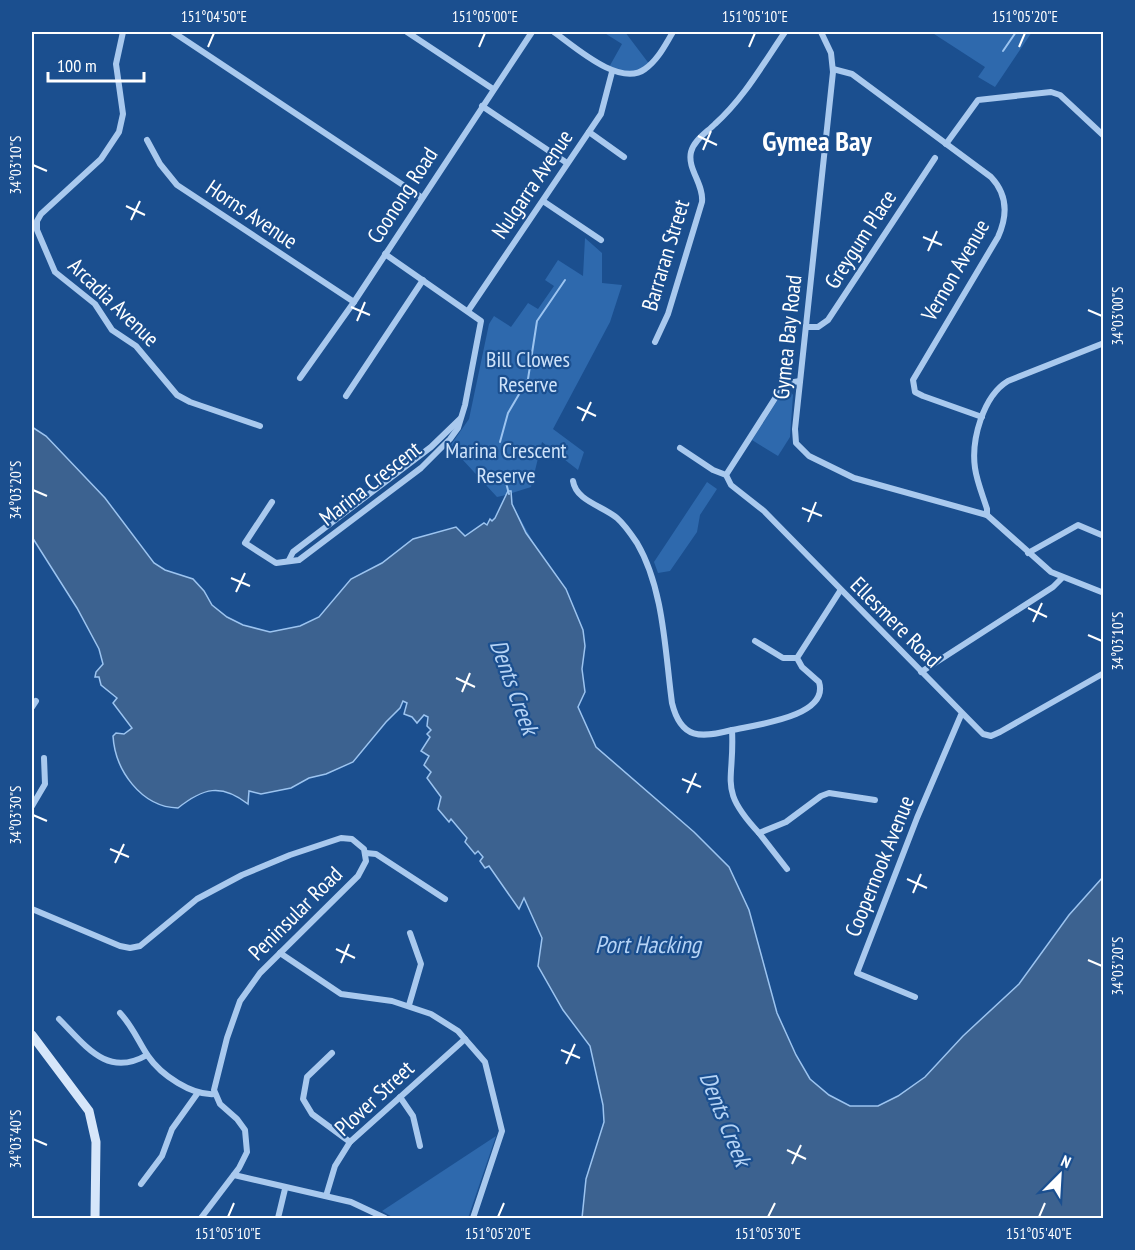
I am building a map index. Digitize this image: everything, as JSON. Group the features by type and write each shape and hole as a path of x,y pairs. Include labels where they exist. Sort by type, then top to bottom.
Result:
{"street":[{"name":"Arcadia Avenue","path":"123,32 116,64 123,114 119,132 101,159 41,214 37,222 37,230 59,277 95,303 112,330 136,346 177,395 260,426"},
{"path":"173,32 421,197"},
{"path":"407,32 493,89"},
{"name":"Coonong Road","path":"300,378 354,302 421,197 532,32"},
{"path":"554,32 612,72 631,75 643,72 655,60 673,32"},
{"name":"Barraran Street","path":"655,342 668,314 702,202 702,190 691,159 693,148 698,140 737,102 785,32"},
{"name":"Gymea Bay Road","path":"821,32 831,53 833,69 795,437 803,452 854,478 987,515"},
{"name":"Vernon Avenue","path":"833,69 852,74 998,184 1005,203 1005,214 998,237 916,372 912,386 923,396 982,417"},
{"name":"Nulgarra Avenue","path":"468,311 602,112 608,80 612,72"},
{"path":"946,144 978,100 1051,92 1060,95 1104,136"},
{"path":"482,106 567,163"},
{"path":"589,132 624,157"},
{"name":"Horns Avenue","path":"147,140 160,164 177,185 354,302"},
{"name":"Greygum Place","path":"806,327 822,326 828,320 935,158"},
{"path":"543,201 601,240"},
{"name":"Marina Crescent","path":"385,254 479,318 482,325 458,428 433,458 299,560 289,560 293,552 431,447 460,419"},
{"path":"346,396 423,280"},
{"path":"1104,343 1000,386 989,400 982,417 974,455 975,470 987,515 1028,553 1062,578 1104,593"},
{"path":"726,475 781,389 788,383 800,381"},
{"name":"Ellesmere Road","path":"680,448 713,470 726,475 731,485 764,511 982,734 994,735 1104,673"},
{"path":"573,481 580,495 616,517 629,531 642,554 653,582 672,704 679,722 685,728 701,736 789,718 800,713 814,702 820,690 819,681 801,667 797,658"},
{"path":"272,502 245,543 273,562 283,563 289,560"},
{"path":"1028,553 1077,525 1104,536"},
{"path":"921,672 1053,587 1062,578"},
{"path":"797,658 840,591"},
{"path":"755,641 783,658 797,658"},
{"path":"32,708 36,701"},
{"name":"Coopernook Avenue","path":"915,998 857,973 917,818 961,715"},
{"path":"732,730 733,748 729,778 732,798 786,869"},
{"path":"32,806 45,784 44,758"},
{"path":"759,833 786,822 821,796 829,793 875,800"},
{"name":"Peninsular Road","path":"32,909 120,946 135,947 144,944 208,893 290,855 341,838 358,842 366,853 364,866 358,876 252,982 240,1001 215,1082 215,1094"},
{"path":"366,853 376,854 445,899"},
{"path":"410,933 421,964 410,1005"},
{"path":"280,953 341,994 410,1005 450,1024 485,1062 502,1127 473,1218"},
{"path":"120,1013 136,1032 147,1055 159,1067 197,1094 215,1094 224,1108 241,1123 247,1136 247,1152 234,1175 201,1218"},
{"path":"59,1019 97,1055 113,1064 131,1062 147,1055"},
{"path":"32,1035 65,1076 89,1111 96,1142 95,1218"},
{"name":"Plover Street","path":"326,1196 335,1166 350,1142 465,1039"},
{"path":"332,1053 307,1077 303,1099 312,1113 350,1142"},
{"path":"141,1184 162,1156 172,1129 197,1094"},
{"path":"400,1097 412,1113 420,1146"},
{"path":"234,1175 285,1189 326,1196 363,1207 385,1218"},
{"path":"278,1218 285,1189"}],"green space":[{"path":"603,32 625,32 650,65 631,75 608,69 622,44"},
{"path":"931,32 1032,32 995,87 978,77 985,67"},
{"name":"Bill Clowes Reserve","path":"585,238 602,253 602,283 622,285 610,322 553,429 584,452 578,470 542,442 531,487 512,493 512,504 537,549 465,536 484,523 487,525 490,519 494,520 506,495 497,497 450,446 469,419 489,324 494,316 511,327 528,303 538,309 554,286 545,280 558,260 583,276"},
{"path":"789,389 793,395 790,437 778,456 752,440 784,390"},
{"path":"707,482 717,489 700,515 697,532 670,571 658,573 654,562"},
{"path":"496,1136 468,1218 394,1218 382,1211"}],"water":[{"name":"Port Hacking","path":"32,427 46,436 105,498 154,563 165,570 193,579 204,591 212,605 227,617 243,625 270,632 300,626 319,617 351,579 382,563 413,539 456,527 465,536 484,523 487,525 490,519 492,521 495,518 508,491 511,491 512,504 526,533 566,589 583,630 585,646 582,669 585,692 578,707 596,747 694,832 729,867 749,910 777,1013 796,1055 810,1079 829,1095 850,1106 878,1106 898,1096 925,1077 963,1036 1019,984 1069,915 1103,877 1103,1218 582,1218 586,1179 604,1122 603,1105 590,1046 563,1010 538,966 542,938 524,898 519,909 489,866 485,868 480,861 483,857 478,851 475,854 465,842 467,838 451,819 449,822 438,809 441,797 427,778 431,772 424,765 429,756 421,751 430,737 427,734 431,730 427,726 428,717 424,715 417,723 412,717 404,714 407,703 403,701 400,708 353,762 326,774 309,778 291,788 261,794 249,791 248,804 229,793 212,791 196,796 178,808 165,806 142,794 125,773 115,749 113,736 116,733 124,734 132,728 113,703 117,698 101,685 99,677 95,677 103,664 99,649 77,608 32,537"}],"waterway":[{"path":"1003,51 1016,32"},
{"path":"500,442 508,413 528,379 537,321 565,280"},
{"path":"505,479 509,494"}],"district":[{"name":"Gymea Bay","path":"817,141"}],"park label":[{"name":"Marina Crescent Reserve","path":"506,462"}],"water label":[{"name":"Dents Creek","path":"514,687"},
{"name":"Dents Creek","path":"725,1119"}]}
